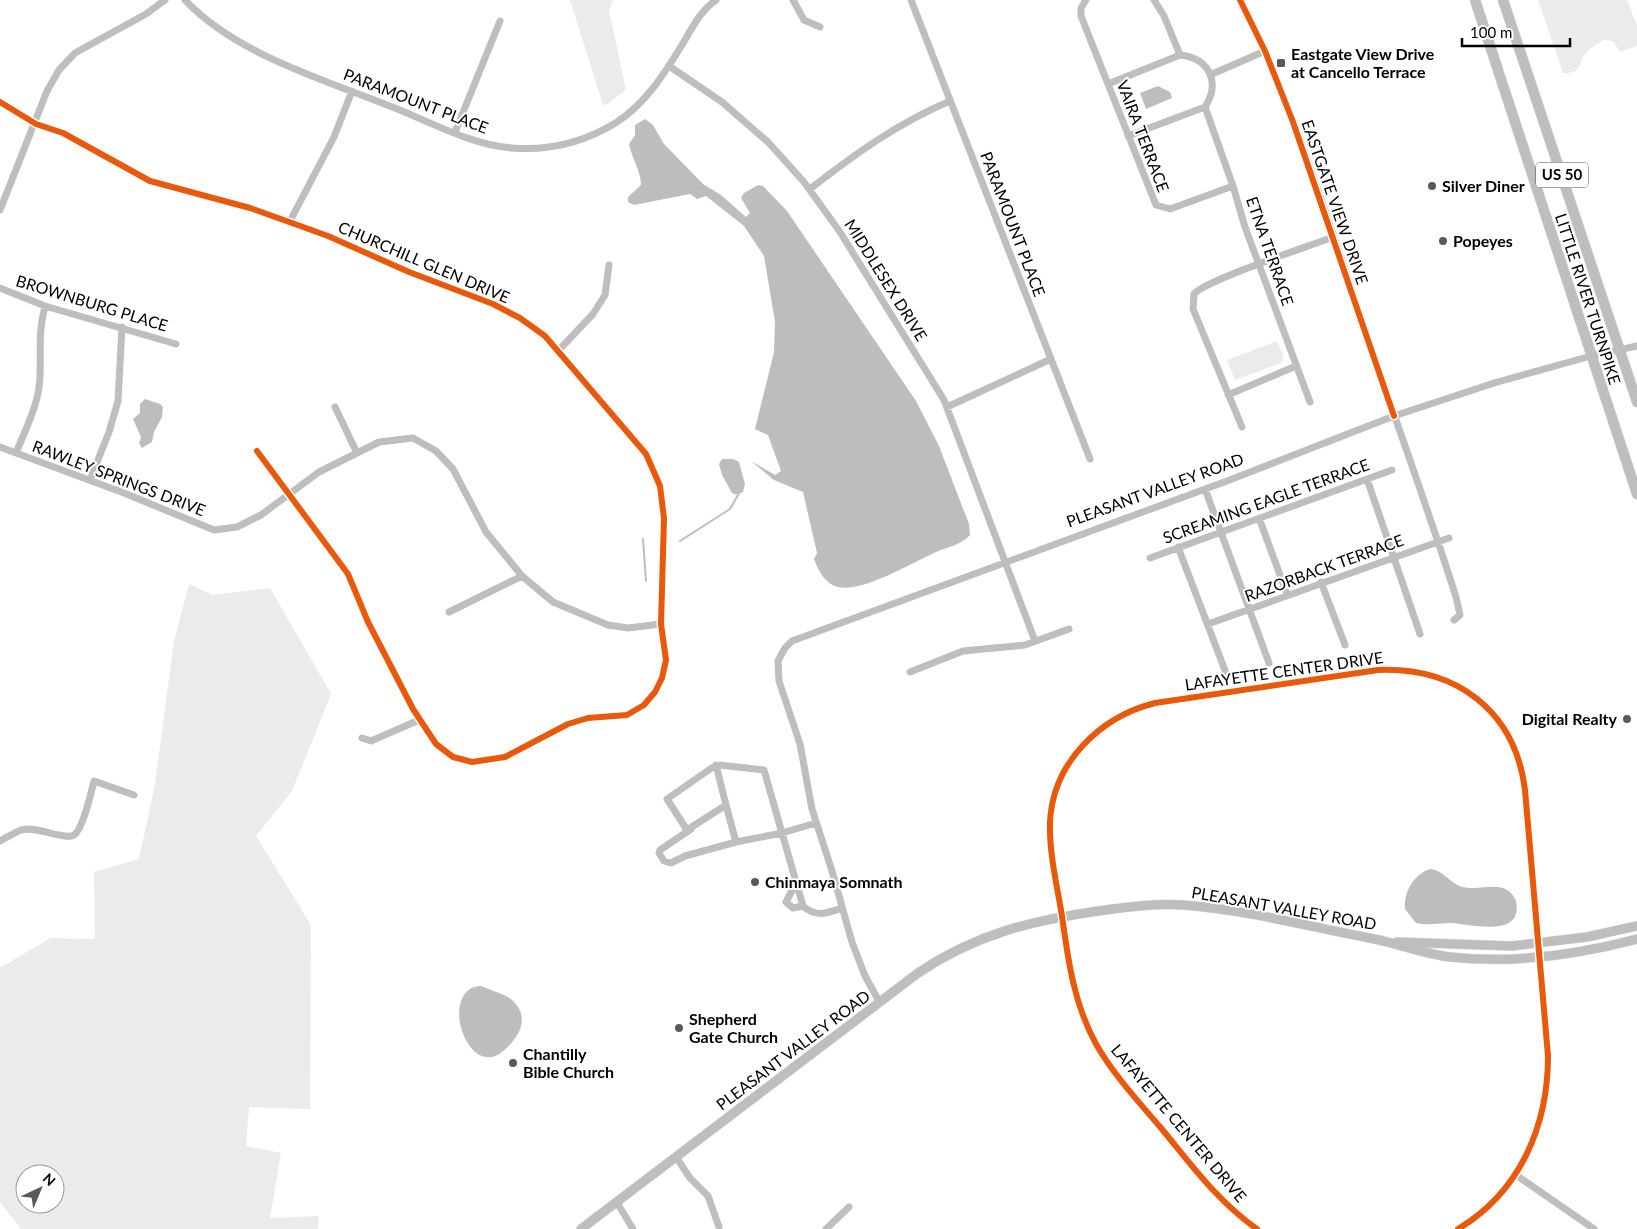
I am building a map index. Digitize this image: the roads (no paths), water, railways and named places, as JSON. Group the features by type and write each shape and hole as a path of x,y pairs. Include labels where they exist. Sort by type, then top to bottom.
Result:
{"highway":[{"name":"LITTLE RIVER TURNPIKE","path":"1475,0 1637,494"},
{"name":"LITTLE RIVER TURNPIKE","path":"1504,0 1637,402"}],"main road":[{"name":"PLEASANT VALLEY ROAD","path":"581,1229 934,962 975,941 1030,922 1132,906 1182,905 1224,910 1392,942 1430,954 1478,959 1539,958 1591,950 1637,939"},
{"name":"PLEASANT VALLEY ROAD","path":"1392,942 1490,947 1538,944 1587,938 1637,926"}],"street":[{"path":"0,210 36,124 47,91 60,70 75,53 146,14 165,0"},
{"name":"PARAMOUNT PLACE","path":"185,0 208,21 243,45 476,141 510,148 541,148 572,142 604,130 632,111 657,84 697,20 716,0"},
{"path":"793,0 804,20 820,27"},
{"name":"PARAMOUNT PLACE","path":"911,0 1090,459"},
{"name":"VAIRA TERRACE","path":"1086,0 1081,8 1081,16 1156,205 1160,208 1174,207 1234,186"},
{"path":"1154,0 1164,16 1180,55"},
{"name":"EASTGATE VIEW DRIVE","path":"1240,0 1265,51 1293,122 1333,237 1459,606 1460,615 1454,620"},
{"path":"455,132 500,21"},
{"path":"1210,75 1265,51"},
{"path":"1108,84 1180,55 1192,56 1199,60 1210,75 1213,91 1205,107 1128,136"},
{"name":"MIDDLESEX DRIVE","path":"669,66 722,102 749,124 810,190 840,232 947,407 1035,641"},
{"path":"289,223 334,136 352,91"},
{"path":"810,190 878,138 909,120 950,101"},
{"name":"CHURCHILL GLEN DRIVE","path":"0,102 36,124 64,133 150,180 250,208 328,236 409,272 492,304 520,318 545,336 646,454 657,477 662,494 664,518 661,624 666,660 662,678 644,705 627,715 579,720 557,729 505,757 484,762 472,762 453,756 436,744 419,720 368,622 348,574 257,451"},
{"name":"ETNA TERRACE","path":"1205,107 1234,186 1245,227 1310,402"},
{"path":"1242,427 1193,309 1193,299 1202,288 1333,237"},
{"path":"558,351 594,314 605,294 609,265"},
{"name":"BROWNBURG PLACE","path":"0,288 45,306 176,344"},
{"path":"16,453 33,410 38,390 40,376 40,324 45,306"},
{"path":"90,480 109,432 118,401 122,327"},
{"name":"PLEASANT VALLEY ROAD","path":"880,1003 859,964 807,792 800,744 777,672 780,657 792,641 1205,489 1394,416 1494,383 1591,356 1637,346"},
{"path":"947,407 1051,359"},
{"path":"1228,395 1296,366"},
{"path":"335,406 357,453"},
{"name":"RAWLEY SPRINGS DRIVE","path":"0,447 90,480 214,530 237,527 289,495 319,472 379,442 413,438 436,451 453,469 486,532 522,576 553,602 608,625 628,628 661,624"},
{"name":"SCREAMING EAGLE TERRACE","path":"1150,558 1392,470"},
{"path":"1367,479 1420,634"},
{"path":"1205,489 1269,663"},
{"path":"1259,518 1287,594"},
{"name":"RAZORBACK TERRACE","path":"1208,624 1287,594 1449,538"},
{"path":"1178,548 1226,673"},
{"path":"449,612 522,576"},
{"path":"1321,582 1344,645"},
{"path":"910,672 968,650 1015,646 1069,629"},
{"name":"LAFAYETTE CENTER DRIVE","path":"1257,1229 1221,1200 1105,1059 1087,1026 1074,990 1062,917 1050,837 1053,805 1060,782 1070,761 1084,743 1101,727 1127,712 1155,703 1378,670 1398,669 1438,676 1468,691 1488,709 1511,740 1520,764 1525,790 1548,1056 1547,1094 1534,1139 1516,1175 1495,1200 1458,1229"},
{"path":"362,738 371,741 419,720"},
{"path":"716,766 736,842"},
{"path":"691,829 687,830 667,799 716,766 764,770 803,906 809,912 819,914 842,908"},
{"path":"0,842 22,830 37,830 67,837 75,834 80,827 94,781 134,795"},
{"path":"726,805 660,850 661,858 671,863 685,856 816,823"},
{"path":"796,883 786,902 793,908 803,906"},
{"path":"676,1157 690,1178 708,1196 718,1227"},
{"path":"1516,1175 1594,1229"},
{"path":"616,1201 633,1229"},
{"path":"826,1229 849,1207"}],"waterway":[{"path":"680,541 730,509 738,495"},
{"path":"643,539 646,581"}],"place":[{"name":"Eastgate View Drive at Cancello Terrace","path":"1281,63"},
{"name":"Silver Diner","path":"1432,186"},
{"name":"Popeyes","path":"1443,241"},
{"name":"Digital Realty","path":"1627,719"},
{"name":"Chinmaya Somnath","path":"755,882"},
{"name":"Shepherd Gate Church","path":"679,1028"},
{"name":"Chantilly Bible Church","path":"513,1063"}]}
